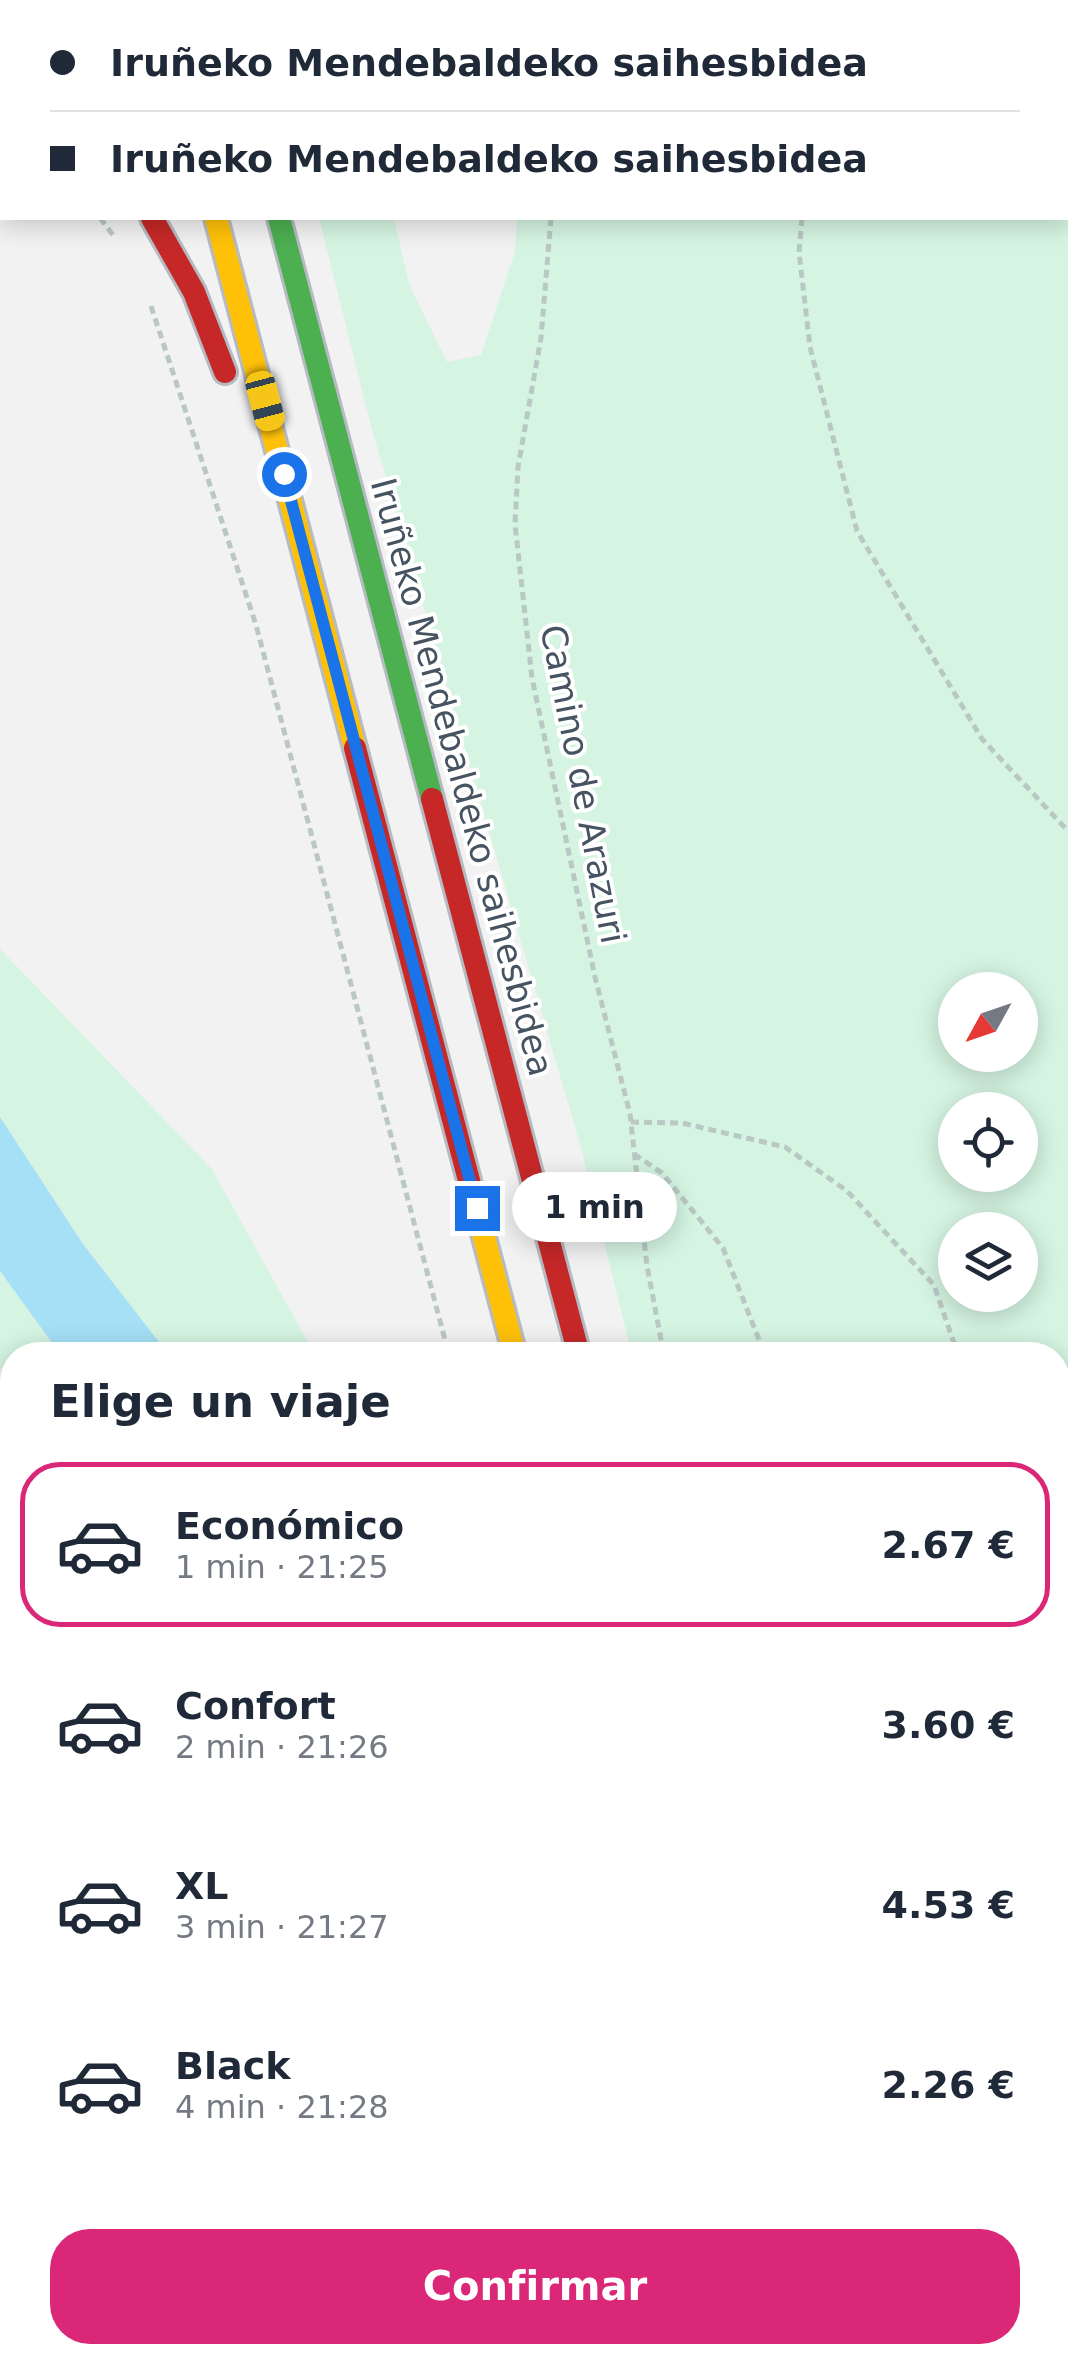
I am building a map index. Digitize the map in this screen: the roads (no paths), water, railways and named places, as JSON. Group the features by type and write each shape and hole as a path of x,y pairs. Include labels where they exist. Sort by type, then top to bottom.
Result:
{"highway":[{"path":"153,220 172,246 211,328 229,385"},
{"path":"217,220 512,1342"},
{"name":"Iruñeko Mendebaldeko saihesbidea","path":"279,220 576,1342"},
{"path":"260,480 392,877"}],"water":[{"path":"0,1117 83,1244 159,1342 52,1342 0,1271"}]}
